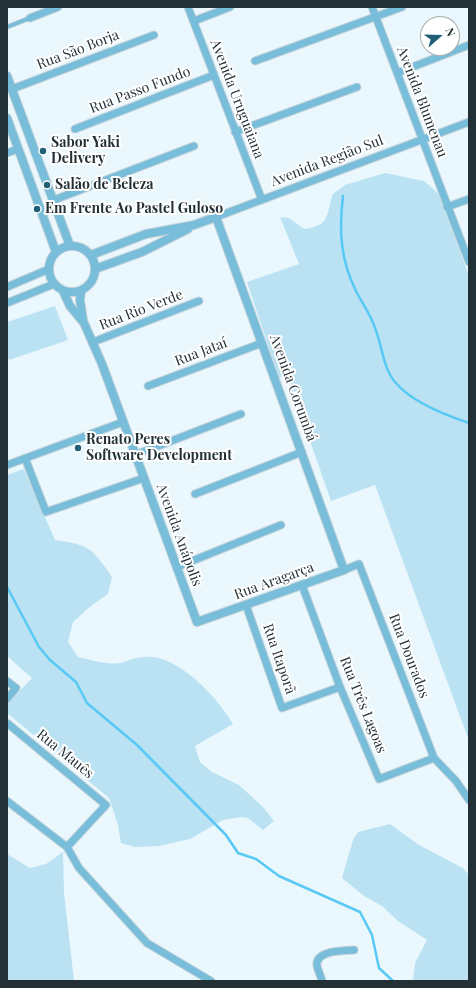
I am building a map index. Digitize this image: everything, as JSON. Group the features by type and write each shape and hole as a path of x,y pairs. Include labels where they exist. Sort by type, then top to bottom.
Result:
{"street":[{"path":"30,18 58,7"},
{"name":"Avenida Uruguaiana","path":"188,7 262,200"},
{"path":"194,21 230,7"},
{"name":"Avenida Blumenau","path":"372,7 423,139 468,262"},
{"path":"255,62 402,7"},
{"name":"Rua São Borja","path":"12,89 154,35"},
{"path":"397,73 469,45"},
{"name":"Rua Passo Fundo","path":"75,129 214,75"},
{"path":"7,76 70,246"},
{"path":"235,132 357,87"},
{"path":"7,118 56,252"},
{"name":"Avenida Região Sul","path":"91,255 146,234 194,225 469,122"},
{"path":"54,200 194,146"},
{"path":"7,153 18,149"},
{"path":"448,207 469,199"},
{"name":"Avenida Corumbá","path":"216,217 344,570"},
{"name":"Avenida Região Sul","path":"95,269 142,252 172,238 194,225"},
{"path":"70,246 82,248 91,255 95,269 92,281 81,291 74,293 63,291 54,284 50,277 49,269 51,260 56,252 70,246"},
{"path":"7,287 49,269"},
{"path":"7,303 54,284"},
{"name":"Avenida Anápolis","path":"63,291 70,306 84,323 93,342 197,622"},
{"name":"Avenida Anápolis","path":"81,291 80,300 84,323"},
{"name":"Rua Rio Verde","path":"93,342 199,301"},
{"name":"Rua Jataí","path":"148,386 262,343"},
{"path":"135,455 241,414"},
{"path":"7,465 123,422"},
{"path":"195,494 302,452"},
{"path":"25,458 46,512 144,478"},
{"path":"177,567 281,525"},
{"name":"Rua Aragarça","path":"197,622 359,564"},
{"name":"Rua Dourados","path":"359,564 434,758"},
{"name":"Rua Três Lagoas","path":"302,585 340,687 379,779 434,758"},
{"name":"Rua Itaporã","path":"246,605 282,708 340,687"},
{"path":"7,681 16,688 7,699"},
{"name":"Rua Mauês","path":"7,723 106,805 67,847"},
{"path":"434,758 456,781 469,800"},
{"path":"7,802 67,847 79,868 147,943 211,981"},
{"path":"322,981 317,965 318,960 323,955 354,950"}],"lane":[{"path":"7,27 30,18"}],"shaded area":[{"path":"385,173 424,181 439,194 469,276 469,741 375,485 331,501 287,375 279,378 247,282 299,264 280,217 289,218 304,229 319,225 326,218 333,194 345,185"},
{"path":"55,306 68,340 9,360 7,355 7,322"},
{"path":"24,469 55,540 83,546 100,560 112,577 108,594 92,605 73,622 68,642 78,657 99,662 120,663 135,658 144,657 157,658 170,662 195,679 207,690 233,724 195,746 200,762 212,772 239,785 263,807 274,821 263,830 248,818 241,817 223,820 190,839 159,846 135,847 121,843 118,825 109,798 7,713 7,704 32,678 7,656 7,475"},
{"path":"390,824 419,845 463,868 469,875 469,981 413,981 415,963 427,940 398,921 382,906 364,896 342,878 353,840 358,832"},
{"path":"63,852 64,892 74,981 7,981 7,854 30,868 46,864"}],"waterway":[{"path":"343,196 341,233 344,256 356,291 373,323 385,363 391,376 402,389 419,402 439,412 469,423"},
{"path":"7,587 39,647 50,660 76,682 87,703 137,745 226,835 238,853 256,859 279,876 360,912 372,935 379,968 393,981"}],"place":[{"name":"Sabor Yaki Delivery","path":"43,151"},
{"name":"Salão de Beleza","path":"47,185"},
{"name":"Em Frente Ao Pastel Guloso","path":"37,209"},
{"name":"Renato Peres Software Development","path":"78,448"}]}
